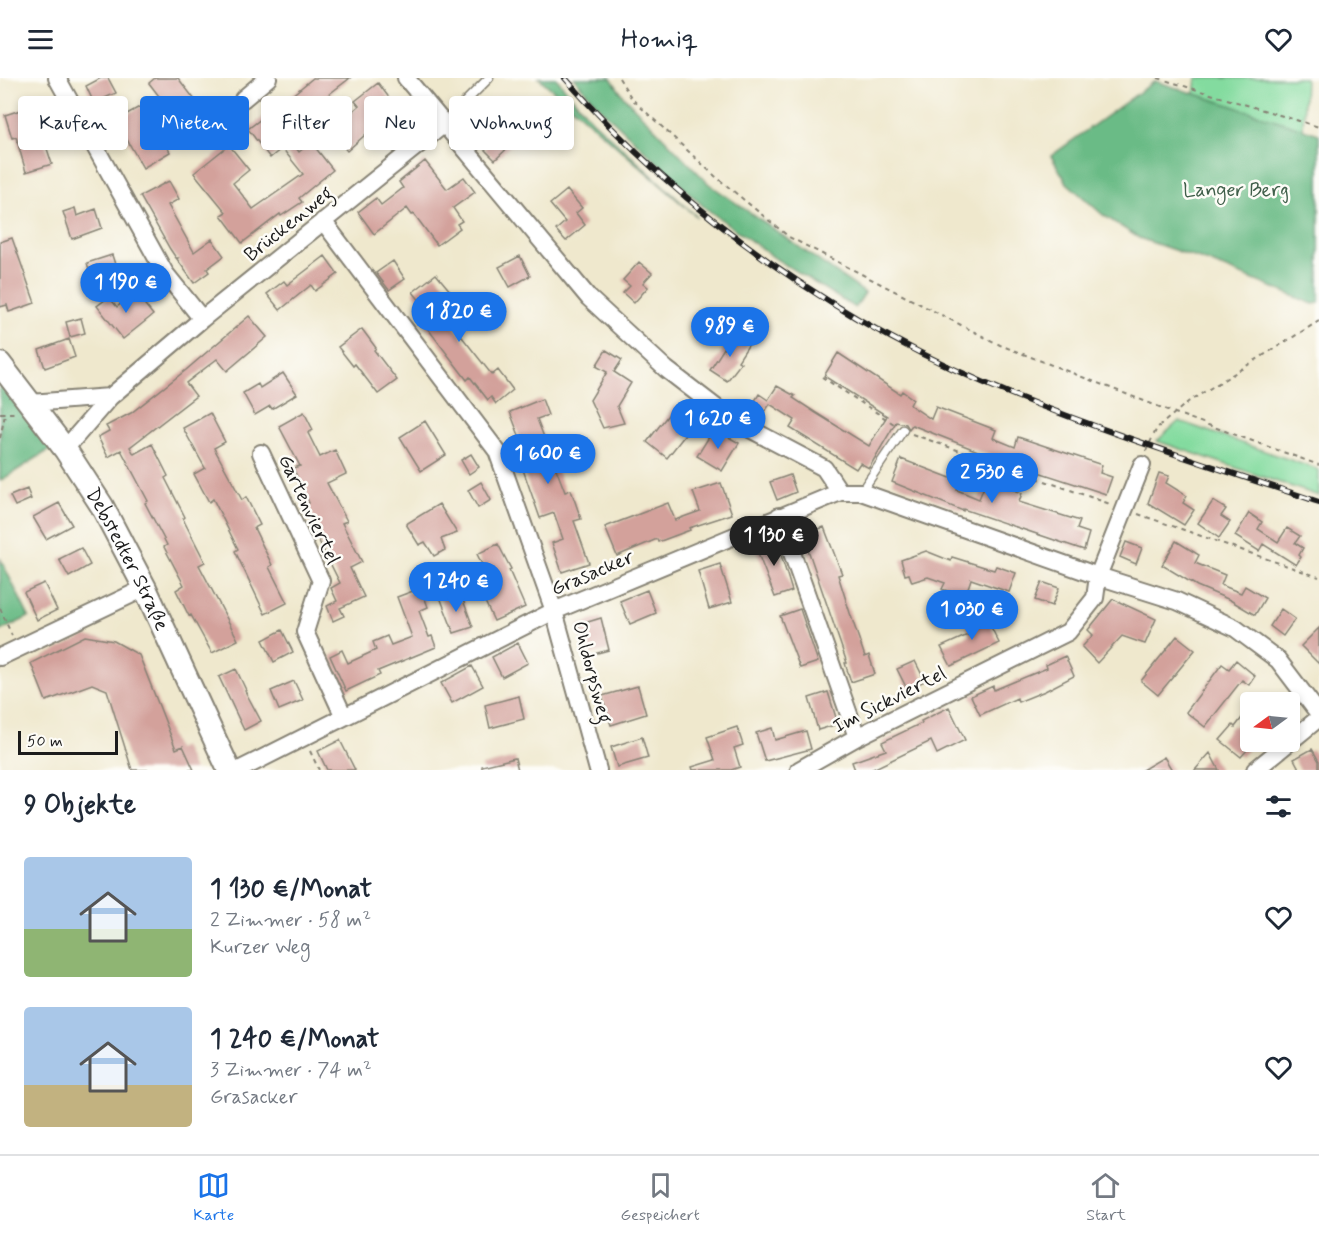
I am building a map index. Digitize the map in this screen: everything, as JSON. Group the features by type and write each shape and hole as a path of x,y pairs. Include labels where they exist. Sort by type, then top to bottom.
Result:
{"main road":[{"name":"Debstedter Straße","path":"0,364 65,449 102,506 145,588 229,770"}],"street":[{"path":"57,78 165,273 202,319"},
{"path":"247,96 268,78"},
{"path":"406,78 589,298 666,369 731,419 824,468 840,492 861,492 1098,576 1177,601 1235,628 1278,660 1319,716 1255,770"},
{"name":"Brückenweg","path":"65,449 110,397 202,319 443,125"},
{"name":"Ohldorpsweg","path":"323,221 497,451 554,610 598,770"},
{"path":"30,403 110,397"},
{"name":"Gartenviertel","path":"261,453 321,581 305,632 344,717"},
{"name":"Im Sickviertel","path":"800,770 857,737 1068,632 1095,598 1098,576 1142,465"},
{"name":"Grasacker","path":"239,770 554,610 840,492"},
{"path":"779,516 857,737"},
{"path":"0,657 145,588"}],"lane":[{"name":"Brückenweg","path":"443,125 489,78"},
{"path":"861,492 903,430"}],"path":[{"path":"619,78 632,99 715,176 789,237 1000,345 1175,413 1319,465"},
{"path":"1158,78 1319,127"},
{"path":"1142,465 1157,428 1188,402 1319,321"},
{"path":"822,377 903,430 1319,578"},
{"path":"0,438 5,414"},
{"path":"1008,475 1011,469"},
{"path":"0,608 19,649"},
{"path":"303,737 319,770"}],"green space":[{"path":"539,78 556,78 571,96 559,96"},
{"path":"574,78 611,78 623,96 709,184 865,293 855,308 776,259 704,207 600,108"},
{"path":"1196,78 1305,78 1303,130 1194,95"},
{"name":"Langer Berg","path":"1155,81 1319,134 1319,303 1313,304 1209,262 1139,238 1103,215 1067,183 1051,156"},
{"path":"574,99 591,119 697,217 574,109"},
{"path":"0,384 51,449 0,481"},
{"path":"1179,421 1319,470 1319,496 1157,441"},
{"path":"0,558 29,617 0,631"}],"building":[{"path":"101,78 108,78 116,93 109,96 91,96 86,86"},
{"path":"155,78 178,78 192,96 159,96 149,83"},
{"path":"313,78 350,78 329,96 291,96"},
{"path":"378,83 388,96 364,96 364,136 352,147 352,112 359,106 355,101"},
{"path":"140,107 140,150 169,150 170,152 143,168 128,141 128,113"},
{"path":"18,111 18,144 16,137 12,138 5,115"},
{"path":"261,119 261,146 249,130"},
{"path":"20,150 47,150 52,164 26,172"},
{"path":"223,150 233,150 249,170 233,183 253,209 303,174 284,150 299,152 317,150 333,170 299,198 302,202 281,216 280,214 242,243 221,215 226,212 194,173"},
{"path":"264,150 280,150 270,158"},
{"path":"485,150 506,150 495,160"},
{"path":"425,161 447,189 464,177 475,192 453,208 462,221 457,224 460,228 437,245 407,208 374,234 358,212 376,198 381,205 403,188 399,182"},
{"path":"169,181 179,199 168,205 194,252 212,239 224,256 207,269 209,272 194,283 170,249 140,196"},
{"path":"567,190 582,208 576,213 585,225 566,241 556,230 565,222 550,204"},
{"path":"75,208 77,216 96,209 102,228 72,239 63,212"},
{"path":"12,238 35,303 9,312 7,305 0,307 0,242"},
{"path":"112,255 119,277 94,285 87,263"},
{"path":"325,256 338,274 315,291 311,285 280,310 267,294 284,281 287,285"},
{"path":"520,256 530,276 510,287 499,267"},
{"path":"393,261 405,279 389,290 376,273"},
{"path":"639,262 652,273 643,283 648,287 634,303 623,293 630,286 623,280"},
{"path":"436,274 451,292 436,304 492,375 498,370 513,390 496,404 491,397 488,400 470,377 467,380 425,325 434,318 413,292"},
{"path":"135,292 153,315 123,339 97,306 109,297 117,307"},
{"path":"249,316 267,337 227,371 217,359 186,383 196,396 130,447 134,454 152,444 168,476 165,478 185,517 183,519 205,562 199,565 238,640 212,653 176,590 184,585 164,547 167,545 145,503 148,501 121,450 108,457 98,437 109,431 106,426 131,413"},
{"path":"81,318 85,333 70,337 66,322"},
{"path":"362,329 376,348 374,350 397,380 378,394 355,364 353,366 338,347"},
{"path":"733,334 749,344 738,361 741,363 727,381 710,370"},
{"path":"69,339 75,357 45,368 39,350"},
{"path":"606,350 622,360 614,372 631,383 617,406 624,423 603,428 590,400 607,372 596,366"},
{"path":"838,353 900,394 902,391 913,399 910,405 931,419 936,407 996,430 993,438 1015,447 1018,437 1102,465 1100,473 1112,477 1106,494 998,459 912,425 909,429 906,424 896,422 869,468 860,463 856,469 790,428 795,420 770,404 764,413 752,406 759,394 768,400 777,386 869,446 887,416 824,376"},
{"path":"283,373 297,394 272,409 270,406 255,415 243,393 258,384 260,388"},
{"path":"542,399 548,415 537,419 565,492 571,490 581,519 574,521 589,563 562,572 552,543 563,539 554,513 540,518 513,441 520,438 510,412"},
{"path":"675,406 695,422 667,458 647,442"},
{"path":"304,412 313,430 308,433 320,457 335,450 346,474 327,483 347,521 342,523 362,562 350,568 364,597 340,608 344,616 333,621 327,606 337,601 331,588 340,583 302,507 309,503 293,468 300,466 279,426"},
{"path":"210,413 225,442 214,448 242,500 246,497 260,525 254,528 272,565 269,567 287,603 265,614 235,551 238,549 213,499 209,502 194,474 205,468 183,428"},
{"path":"425,421 446,455 421,471 400,437"},
{"path":"714,429 739,443 722,471 697,456"},
{"path":"471,454 479,467 469,474 461,460"},
{"path":"901,459 961,482 957,490 979,499 987,479 1022,493 1019,502 1080,521 1077,529 1089,533 1084,550 963,509 963,511 892,482"},
{"path":"1159,473 1169,476 1166,483 1187,496 1183,503 1194,510 1184,525 1148,503"},
{"path":"790,475 796,492 777,500 770,482"},
{"path":"481,482 491,500 478,508 468,490"},
{"path":"721,483 732,514 689,528 690,530 658,542 657,539 617,556 605,527 668,503 675,520 700,511 693,492"},
{"path":"27,489 31,499 15,506 10,496"},
{"path":"1213,501 1226,509 1221,516 1230,522 1219,538 1198,523"},
{"path":"59,503 72,525 46,539 33,517"},
{"path":"439,504 457,533 441,539 445,550 434,556 425,542 419,545 406,524"},
{"path":"1249,513 1262,522 1258,529 1278,542 1287,528 1300,536 1295,543 1303,548 1296,565 1263,544 1259,551 1235,536"},
{"path":"824,527 842,574 838,575 865,657 869,655 875,674 851,682 845,663 847,663 803,535"},
{"path":"776,539 792,591 775,597 755,546"},
{"path":"1176,541 1199,555 1195,563 1225,575 1221,585 1241,593 1245,586 1265,598 1255,615 1230,600 1197,586 1162,565"},
{"path":"1126,542 1142,548 1136,564 1120,557"},
{"path":"498,544 511,569 509,570 525,607 494,621 482,595 494,589 477,554"},
{"path":"81,548 90,565 69,577 59,559"},
{"path":"926,551 951,561 952,557 994,570 996,566 1016,573 1009,592 971,579 965,597 942,589 945,583 928,577 912,582 909,574 905,575 901,560"},
{"path":"720,564 732,602 709,609 698,571"},
{"path":"1042,582 1059,588 1052,606 1035,600"},
{"path":"44,583 57,610 37,620 24,592"},
{"path":"421,588 428,607 419,611 429,637 432,636 436,647 378,671 380,675 346,691 330,656 342,650 348,663 376,650 373,642 387,636 391,645 412,637 397,597"},
{"path":"647,590 656,613 630,624 620,601"},
{"path":"452,593 456,602 463,600 473,627 454,633 440,597"},
{"path":"1113,599 1156,619 1145,644 1122,636 1097,663 1082,647 1093,635 1088,630"},
{"path":"800,609 818,662 800,668 780,616"},
{"path":"1281,609 1295,619 1283,636 1270,626"},
{"path":"988,614 994,626 991,627 999,643 951,666 941,647 970,634 966,625"},
{"path":"601,618 609,650 586,656 578,625"},
{"path":"1319,628 1319,664 1301,646"},
{"path":"282,630 293,652 274,662 263,640"},
{"path":"85,636 114,641 139,655 176,749 183,746 194,770 132,770 107,690 92,684 46,701 31,663"},
{"path":"1177,636 1195,650 1158,695 1141,681"},
{"path":"518,643 528,663 502,677 492,657"},
{"path":"1065,656 1074,676 1045,691 1018,702 1017,698 980,715 971,696 993,686 994,690 1047,668 1046,665"},
{"path":"1236,660 1255,676 1249,685 1242,680 1205,727 1186,712 1222,664 1229,669"},
{"path":"915,661 925,681 907,689 897,669"},
{"path":"472,666 483,686 452,703 441,683"},
{"path":"236,669 261,721 244,730 219,677"},
{"path":"294,681 303,700 279,710 271,691"},
{"path":"638,686 646,714 611,725 602,696"},
{"path":"828,692 838,724 818,730 809,698"},
{"path":"519,696 524,719 490,728 485,705"},
{"path":"949,707 965,740 937,754 931,741 871,770 855,770 852,762 886,750 882,742"},
{"path":"1240,720 1240,752 1245,752 1241,757 1220,740 1233,725 1235,727"},
{"path":"737,727 743,745 734,748 740,767 731,770 693,770 692,767 715,760 707,737"},
{"path":"772,728 775,740 806,731 811,749 765,761 756,733"},
{"path":"642,737 648,758 617,767 611,747"},
{"path":"340,740 355,770 327,770 318,751"},
{"path":"1312,749 1319,761 1319,770 1300,770 1294,759"},
{"path":"1210,753 1219,770 1195,770"},
{"path":"1164,757 1172,770 1142,770"},
{"path":"515,758 518,770 482,770 482,766"}],"railway":[{"path":"565,78 612,129 716,222 829,302 890,337 952,368 1053,411 1319,502"}]}
